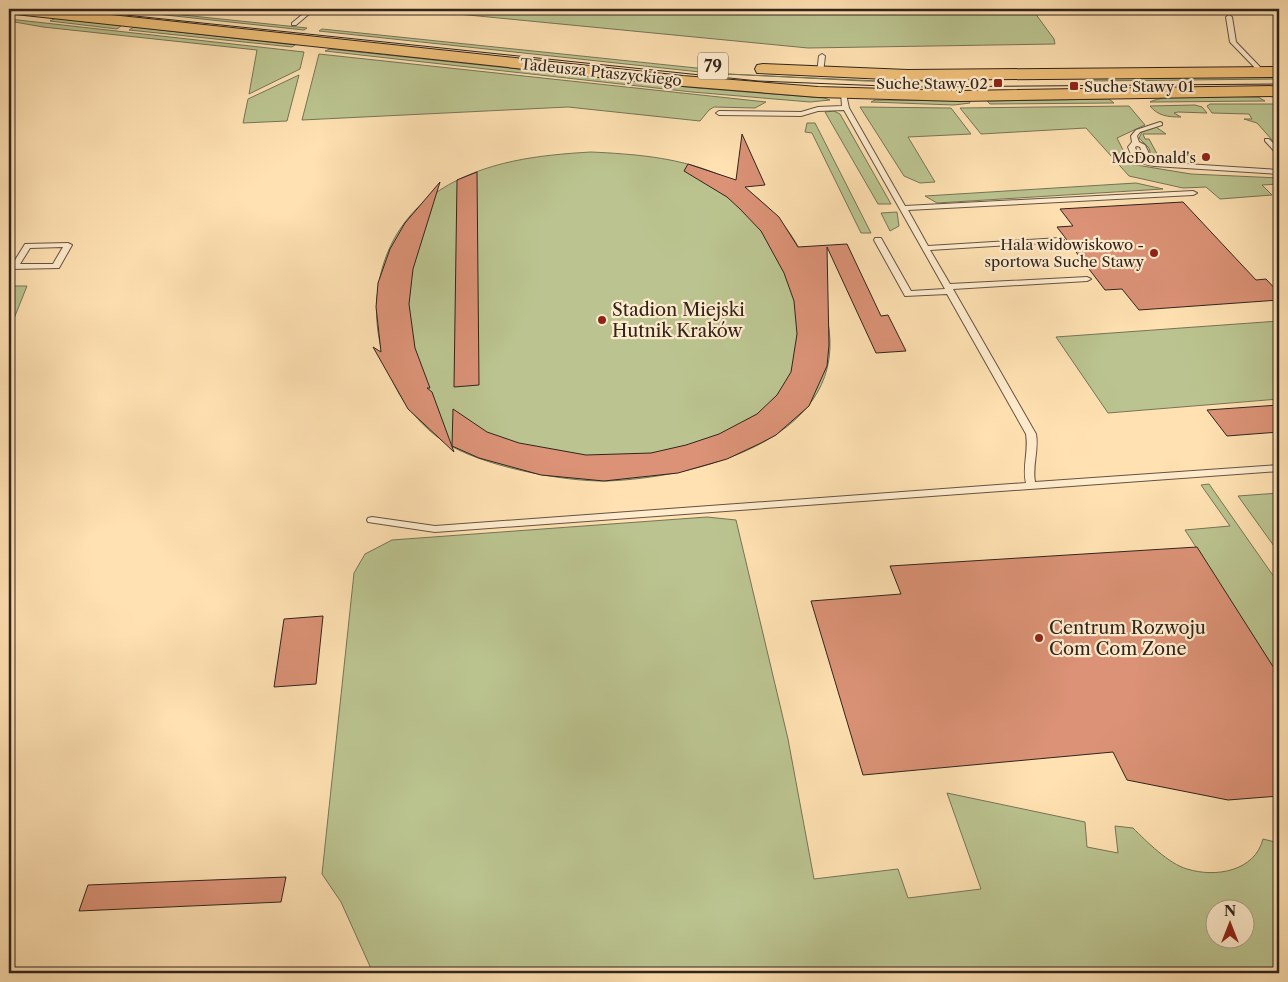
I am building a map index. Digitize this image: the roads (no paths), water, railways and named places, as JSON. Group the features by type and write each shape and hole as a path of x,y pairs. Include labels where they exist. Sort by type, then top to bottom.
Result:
{"main road":[{"name":"Tadeusza Ptaszyckiego","path":"15,9 733,86 845,101 1274,81"},
{"name":"Tadeusza Ptaszyckiego","path":"150,9 594,55"},
{"name":"79","path":"748,68 820,73 1274,81"},
{"path":"733,86 716,82 713,76 724,72 780,71"}],"lane":[{"path":"294,24 312,9"},
{"path":"1228,17 1234,42 1274,81"},
{"path":"820,73 822,56"},
{"path":"720,113 801,114 845,101 903,208 1031,434 1033,445 1028,473 1031,485"},
{"path":"1136,143 1134,136 1138,131 1160,124"},
{"path":"1267,140 1279,153"},
{"path":"1136,143 1131,147 1138,160 1154,164 1279,172"},
{"path":"1136,143 1143,146 1154,164"},
{"path":"903,208 1193,192"},
{"path":"878,240 908,294 949,289 1087,279"},
{"path":"926,248 1060,240"},
{"path":"68,245 56,266 11,267 28,246 68,245"},
{"path":"372,520 435,529 1279,468"}],"tram line":[{"path":"68,9 758,81 910,87 1279,84"}],"place":[{"name":"Suche Stawy 02","path":"998,83"},
{"name":"Suche Stawy 01","path":"1074,86"},
{"name":"McDonald's","path":"1206,157"},
{"name":"Hala widowiskowo - sportowa Suche Stawy","path":"1154,253"},
{"name":"Stadion Miejski Hutnik Kraków","path":"602,320"},
{"name":"Centrum Rozwoju Com Com Zone","path":"1039,638"}]}
